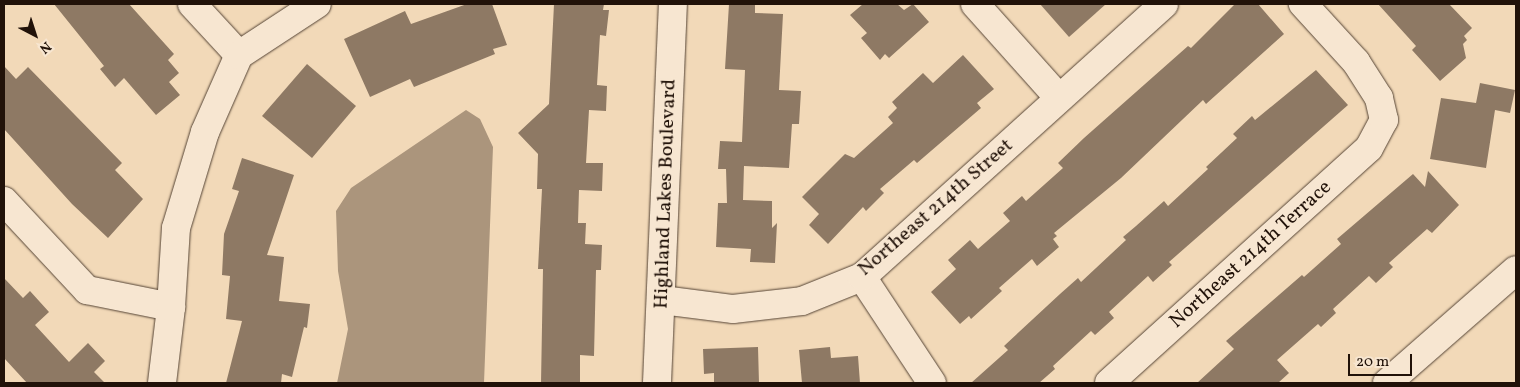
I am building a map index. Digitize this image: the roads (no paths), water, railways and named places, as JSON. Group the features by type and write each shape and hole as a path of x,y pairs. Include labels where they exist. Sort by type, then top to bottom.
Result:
{"street":[{"path":"192,4 239,55"},
{"path":"162,383 171,307 176,228 205,132 239,55 317,4"},
{"name":"Highland Lakes Boulevard","path":"657,383 673,4"},
{"path":"975,4 1059,98"},
{"name":"Northeast 214th Street","path":"662,300 733,309 802,300 862,277 1164,4"},
{"name":"Northeast 214th Terrace","path":"1109,383 1369,148 1384,120 1379,98 1356,62 1303,4"},
{"path":"4,201 87,290 171,307"},
{"path":"1387,383 1516,270"},
{"path":"862,277 932,383"}]}
